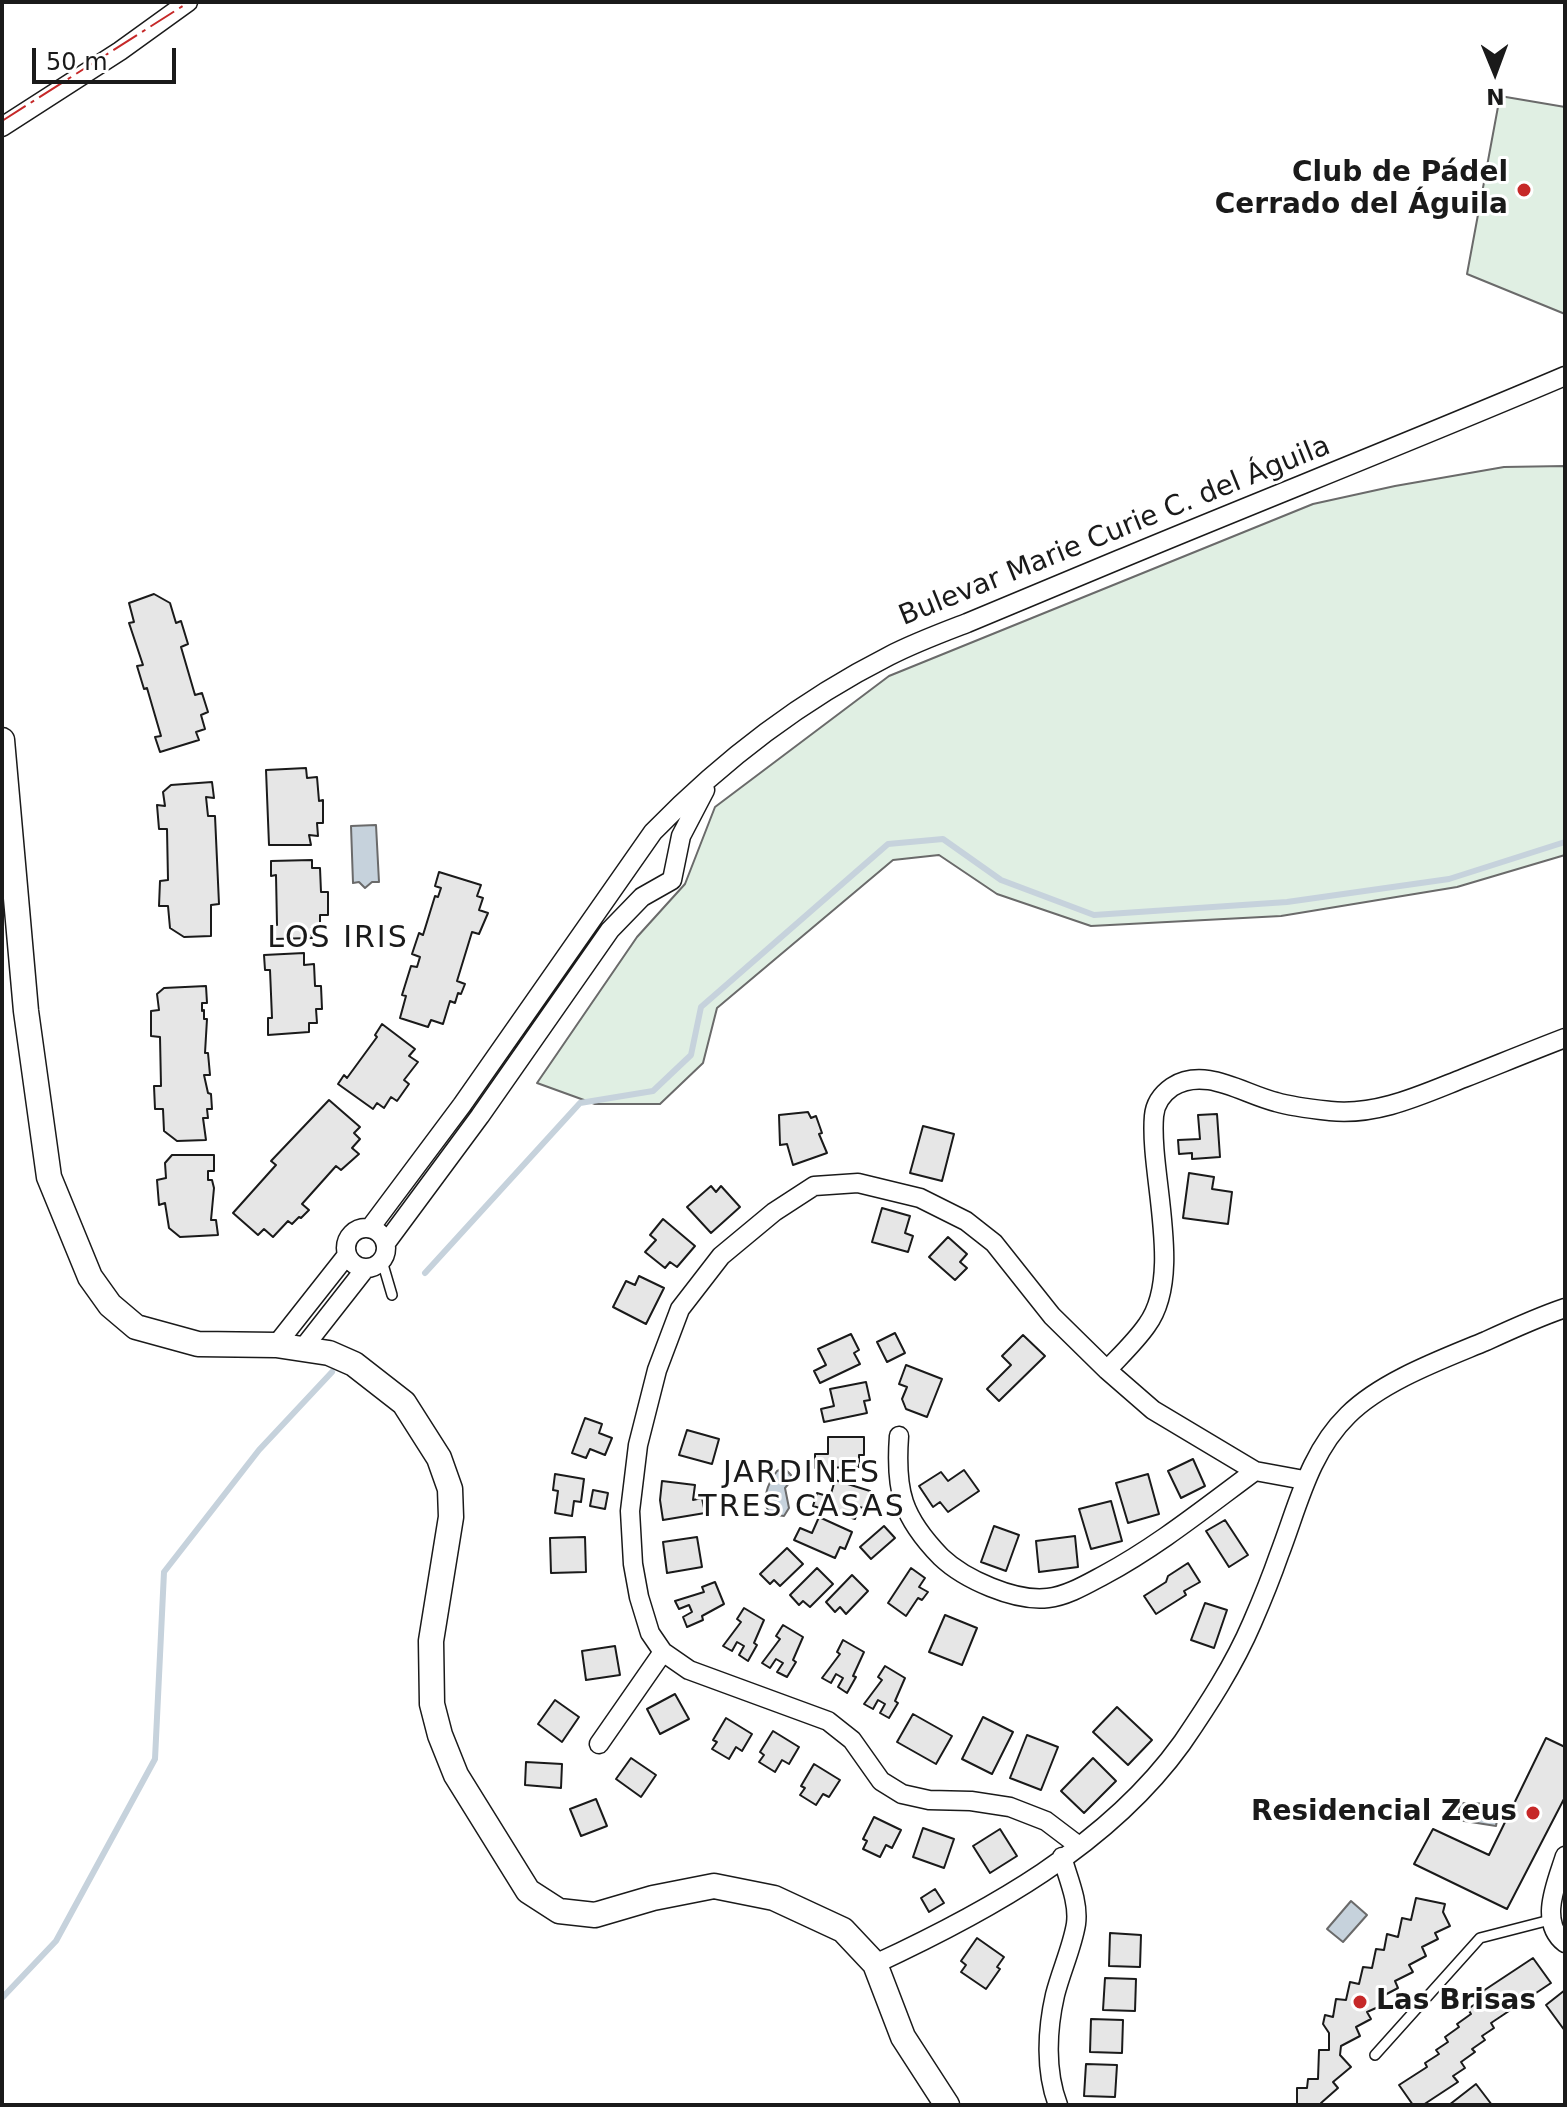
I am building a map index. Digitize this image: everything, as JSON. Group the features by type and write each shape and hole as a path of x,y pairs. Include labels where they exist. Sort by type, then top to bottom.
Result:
{"street":[{"path":"2,127 188,2"},
{"name":"Bulevar Marie Curie C. del Águila","path":"370,1228 462,1105 653,832 750,745 797,710 892,654 1155,544 1383,454 1565,376"},
{"path":"2,740 26,1011 49,1177 90,1277 110,1305 136,1327 198,1344 276,1345 329,1353 354,1364 404,1403 439,1458 450,1489 451,1517 431,1641 432,1704 456,1775 528,1891 559,1911 595,1915 653,1898 714,1886 774,1898 843,1930 875,1964 903,2037 947,2105"},
{"name":"Bulevar Marie Curie C. del Águila","path":"303,1348 378,1258 610,930 642,897 672,880 681,836 710,781"},
{"path":"660,888 638,882 635,858 653,848 662,850 671,858 674,868"},
{"path":"1107,1370 1149,1324 1159,1299 1164,1264 1153,1127 1155,1108 1165,1092 1181,1081 1201,1078 1276,1102 1333,1112 1378,1109 1417,1097 1565,1038"},
{"path":"1079,1846 1046,1821 1010,1807 971,1801 929,1800 902,1794 881,1781 852,1740 828,1721 689,1670 663,1652 650,1633 639,1597 633,1564 630,1511 638,1445 657,1370 680,1309 721,1256 774,1212 814,1186 858,1183 920,1198 966,1221 994,1243 1052,1316 1153,1410 1255,1471 1304,1480"},
{"path":"370,1228 382,1235 378,1258 353,1264 346,1246 351,1235 356,1230 370,1228"},
{"path":"276,1345 347,1255"},
{"path":"875,1964 992,1904 1079,1846 1132,1800 1180,1746 1215,1694 1251,1626 1280,1555 1304,1480 1324,1446 1348,1415 1386,1388 1452,1355 1565,1308"},
{"path":"899,1436 896,1471 904,1504 919,1534 947,1562 982,1584 1012,1594 1047,1599 1081,1588 1136,1557 1255,1471"},
{"path":"599,1744 663,1652"},
{"path":"1565,1856 1552,1899 1550,1920 1560,1940 1565,1943"},
{"path":"1058,2105 1051,2087 1048,2047 1055,1998 1076,1923 1076,1907 1062,1857"}],"lane":[{"path":"378,1258 392,1295"},
{"path":"1375,2055 1480,1938 1550,1920"}],"green space":[{"name":"Club de Pádel Cerrado del Águila","path":"1500,96 1565,107 1565,314 1467,274"},
{"path":"1565,466 1565,855 1457,887 1281,916 1091,926 997,894 939,855 893,860 717,1008 703,1063 660,1104 595,1104 537,1083 637,937 685,884 715,807 889,676 1313,504 1504,467"}],"shaded area":[{"path":"376,825 379,882 372,882 365,888 359,882 353,883 351,826"},
{"path":"784,1468 791,1475 785,1488 789,1508 784,1516 769,1514 766,1502 768,1486 777,1471"},
{"path":"1460,1803 1500,1804 1496,1826 1458,1820"},
{"path":"1351,1901 1367,1915 1343,1942 1327,1929"}],"building":[{"path":"154,594 170,603 176,623 181,621 188,644 181,647 195,695 202,693 208,712 201,715 205,729 196,732 199,740 160,752 155,737 161,736 137,666 143,665 129,623 134,622 129,603"},
{"path":"306,768 307,778 317,777 319,801 323,800 323,823 317,823 318,836 309,835 311,845 269,845 266,770"},
{"path":"212,782 214,798 206,797 208,816 215,816 219,904 211,905 211,936 184,937 170,928 168,906 159,906 160,881 168,880 167,829 159,829 157,805 165,806 163,792 171,785"},
{"path":"312,860 312,868 320,868 321,892 328,892 328,915 320,915 320,928 311,928 312,938 274,939 273,925 277,925 276,875 271,876 271,861"},
{"path":"439,872 481,885 477,896 483,898 479,910 488,913 479,934 472,932 457,981 465,984 461,994 458,993 455,1003 450,1001 443,1024 431,1020 428,1027 400,1018 406,996 402,995 411,966 417,967 420,957 412,954 419,933 423,935 435,896 438,897 441,888 435,886"},
{"path":"304,953 304,965 314,964 315,986 321,986 322,1009 316,1009 317,1023 309,1023 309,1032 268,1035 268,1018 272,1018 270,970 265,970 264,955"},
{"path":"206,986 207,1003 202,1003 202,1011 204,1019 207,1019 205,1053 208,1053 210,1075 204,1075 208,1093 211,1094 212,1109 207,1109 208,1118 203,1118 206,1140 177,1141 164,1131 163,1109 155,1109 154,1086 161,1086 160,1037 151,1036 151,1011 159,1010 157,994 164,988"},
{"path":"382,1024 415,1049 409,1056 418,1062 404,1080 409,1084 397,1101 391,1097 384,1108 377,1103 373,1109 338,1084 344,1075 347,1078 377,1037 375,1035"},
{"path":"329,1100 360,1127 354,1133 360,1139 352,1148 359,1154 341,1170 336,1166 302,1204 309,1210 301,1218 292,1224 288,1221 273,1237 264,1229 258,1235 233,1213 276,1165 271,1161"},
{"path":"808,1112 811,1118 816,1116 827,1153 793,1165 787,1144 780,1145 779,1115"},
{"path":"1217,1114 1220,1157 1192,1159 1192,1153 1179,1154 1178,1140 1200,1139 1198,1115"},
{"path":"923,1126 954,1134 942,1181 910,1173"},
{"path":"172,1155 214,1155 214,1171 208,1171 208,1180 212,1180 214,1188 211,1220 216,1220 218,1235 180,1237 169,1228 165,1203 159,1205 157,1180 166,1178 165,1163"},
{"path":"1189,1173 1214,1177 1212,1189 1232,1192 1228,1224 1183,1218"},
{"path":"711,1186 716,1192 721,1186 740,1207 711,1233 687,1207"},
{"path":"882,1208 910,1216 905,1233 913,1236 908,1252 872,1242"},
{"path":"663,1219 695,1246 677,1267 670,1262 665,1268 645,1252 656,1240 650,1235"},
{"path":"948,1237 967,1254 960,1262 967,1268 955,1280 929,1257"},
{"path":"639,1276 664,1288 646,1324 613,1307 626,1281 635,1285"},
{"path":"895,1333 905,1353 887,1362 877,1342"},
{"path":"851,1334 859,1350 854,1353 860,1364 820,1383 814,1371 826,1365 818,1349"},
{"path":"1023,1335 1045,1356 999,1401 987,1389 1011,1365 1002,1356"},
{"path":"906,1365 942,1379 927,1417 906,1409 902,1399 907,1387 899,1384"},
{"path":"866,1382 870,1400 864,1401 867,1413 824,1422 821,1409 834,1406 830,1389"},
{"path":"585,1418 602,1424 599,1433 612,1438 605,1455 590,1449 586,1458 572,1453"},
{"path":"687,1430 719,1439 712,1464 679,1455"},
{"path":"828,1437 864,1437 864,1455 859,1455 859,1467 815,1468 815,1454 828,1454"},
{"path":"1193,1459 1205,1486 1181,1498 1168,1471"},
{"path":"964,1470 979,1491 948,1512 940,1502 933,1507 919,1486 941,1472 948,1481"},
{"path":"555,1474 584,1479 581,1502 574,1501 572,1516 555,1513 558,1491 553,1490"},
{"path":"1148,1474 1159,1514 1128,1523 1116,1483"},
{"path":"835,1480 870,1491 864,1508 859,1507 855,1519 813,1506 817,1493 830,1497"},
{"path":"662,1481 695,1485 693,1500 702,1498 705,1513 663,1520 660,1500"},
{"path":"593,1490 608,1493 605,1509 590,1506"},
{"path":"1111,1501 1122,1541 1091,1549 1079,1509"},
{"path":"819,1517 852,1532 845,1549 840,1547 835,1558 794,1540 800,1528 812,1533"},
{"path":"1225,1520 1248,1555 1229,1567 1206,1531"},
{"path":"884,1526 895,1538 871,1559 860,1547"},
{"path":"994,1526 1019,1535 1006,1571 981,1562"},
{"path":"1075,1536 1078,1567 1039,1572 1036,1541"},
{"path":"585,1537 586,1572 551,1573 550,1538"},
{"path":"697,1537 702,1567 667,1573 663,1542"},
{"path":"787,1548 803,1564 780,1586 774,1580 770,1584 760,1574"},
{"path":"1188,1563 1200,1582 1156,1614 1144,1596"},
{"path":"817,1568 833,1584 810,1607 803,1601 799,1605 790,1595"},
{"path":"911,1568 925,1578 919,1587 928,1592 922,1600 918,1598 906,1616 888,1603"},
{"path":"852,1575 868,1591 846,1614 840,1607 835,1612 826,1602"},
{"path":"715,1582 724,1604 702,1616 703,1620 687,1627 683,1617 692,1612 689,1605 679,1609 675,1601 704,1592 702,1587"},
{"path":"1205,1603 1227,1610 1214,1648 1191,1640"},
{"path":"744,1608 764,1620 754,1643 757,1645 748,1661 739,1655 744,1646 737,1642 732,1651 723,1646 741,1622 737,1619"},
{"path":"945,1615 977,1628 962,1665 929,1652"},
{"path":"783,1625 803,1637 793,1660 796,1662 787,1677 777,1672 783,1663 776,1659 770,1668 762,1663 780,1639 776,1636"},
{"path":"843,1640 864,1652 847,1693 838,1687 843,1678 836,1674 831,1683 822,1678 840,1654 837,1652"},
{"path":"615,1646 620,1675 586,1680 582,1651"},
{"path":"885,1666 905,1678 895,1701 898,1703 889,1718 880,1713 885,1704 878,1700 873,1709 864,1704 882,1680 878,1677"},
{"path":"675,1694 689,1719 660,1734 647,1709"},
{"path":"555,1700 579,1717 562,1742 538,1724"},
{"path":"1117,1707 1152,1740 1128,1765 1093,1732"},
{"path":"913,1714 952,1736 936,1764 897,1742"},
{"path":"983,1717 1013,1732 992,1774 962,1759"},
{"path":"726,1718 752,1734 742,1751 736,1747 729,1759 712,1749 717,1742 713,1740"},
{"path":"773,1731 799,1747 789,1764 782,1760 775,1772 759,1762 764,1755 760,1752"},
{"path":"1027,1735 1058,1747 1041,1790 1010,1778"},
{"name":"Residencial Zeus","path":"1546,1738 1565,1747 1565,1797 1507,1909 1414,1864 1433,1829 1489,1855"},
{"path":"631,1758 656,1775 641,1797 616,1779"},
{"path":"1093,1758 1116,1781 1084,1813 1061,1791"},
{"path":"526,1762 562,1764 561,1788 525,1785"},
{"path":"814,1764 840,1780 829,1797 823,1794 816,1805 800,1795 805,1788 801,1786"},
{"path":"596,1799 607,1826 581,1836 570,1809"},
{"path":"874,1817 901,1830 892,1848 886,1845 880,1857 863,1849 867,1841 863,1839"},
{"path":"923,1828 954,1839 944,1868 913,1857"},
{"path":"1000,1829 1017,1856 990,1873 973,1846"},
{"path":"935,1889 944,1903 929,1912 921,1898"},
{"name":"Las Brisas","path":"1416,1898 1445,1904 1443,1912 1450,1926 1435,1933 1438,1939 1422,1947 1426,1956 1409,1965 1413,1972 1395,1981 1398,1988 1381,1997 1385,2004 1367,2012 1371,2019 1356,2027 1360,2036 1341,2046 1340,2055 1351,2067 1333,2082 1338,2088 1321,2103 1323,2105 1297,2105 1297,2088 1307,2088 1308,2079 1318,2079 1319,2050 1329,2050 1329,2033 1323,2024 1325,2015 1333,2017 1336,1999 1346,2000 1350,1982 1359,1984 1363,1967 1372,1968 1376,1949 1384,1950 1387,1934 1398,1937 1402,1918 1411,1920"},
{"path":"1110,1933 1141,1935 1140,1967 1109,1966"},
{"path":"977,1938 1004,1957 986,1989 961,1972 966,1965 961,1961"},
{"path":"1533,1958 1551,1983 1491,2023 1494,2028 1482,2036 1485,2040 1472,2049 1475,2052 1461,2062 1465,2068 1453,2076 1458,2082 1423,2105 1413,2105 1399,2085 1427,2067 1425,2063 1439,2054 1436,2050 1448,2042 1445,2037 1471,2014 1468,2009 1478,2002 1474,1997"},
{"path":"1105,1978 1136,1979 1135,2011 1103,2010"},
{"path":"1565,1990 1565,2031 1546,2005"},
{"path":"1091,2019 1123,2020 1122,2053 1090,2052"},
{"path":"1086,2064 1117,2065 1115,2097 1084,2096"},
{"path":"1476,2084 1492,2105 1449,2105"}],"waterway":[{"path":"425,1273 580,1103 653,1091 691,1055 701,1007 888,844 943,839 1001,880 1094,915 1287,902 1449,879 1565,842"},
{"path":"2,1998 56,1941 155,1759 164,1572 259,1450 332,1372"}],"power":[{"path":"2,121 189,2"}],"place":[{"name":"Club de Pádel Cerrado del Águila","path":"1524,190"},
{"name":"Residencial Zeus","path":"1533,1813"},
{"name":"Las Brisas","path":"1360,2002"}],"district":[{"name":"LOS IRIS","path":"338,939"},
{"name":"JARDINES TRES CASAS","path":"802,1491"}]}
